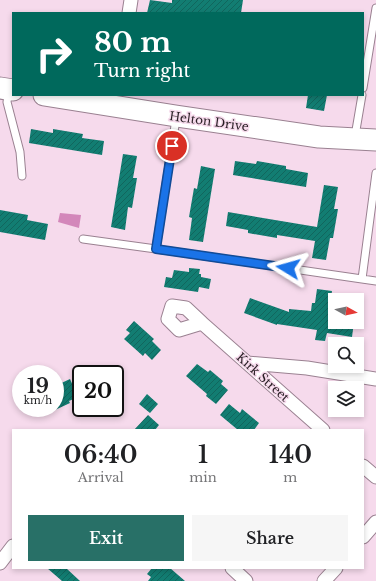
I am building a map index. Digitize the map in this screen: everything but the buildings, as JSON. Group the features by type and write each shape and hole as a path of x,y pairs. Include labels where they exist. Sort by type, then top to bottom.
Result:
{"main road":[{"name":"Helton Drive","path":"56,96 114,101 176,116 319,137 376,140"}],"street":[{"path":"129,12 131,0"},
{"name":"Kirk Street","path":"202,323 322,429"},
{"path":"247,363 307,368 376,379"},
{"path":"364,467 376,477"},
{"path":"364,536 376,522"},
{"path":"0,563 12,547"},
{"path":"233,569 246,581"},
{"path":"324,581 335,569"}],"lane":[{"path":"364,82 376,8"},
{"path":"7,89 7,102 20,152 22,176"},
{"path":"355,139 362,96"},
{"path":"156,249 176,116"},
{"path":"362,279 376,172"},
{"path":"83,239 376,280"}],"shaded area":[{"path":"60,213 81,215 79,228 58,222"}],"route":[{"path":"172,146 156,249 288,268"}]}
